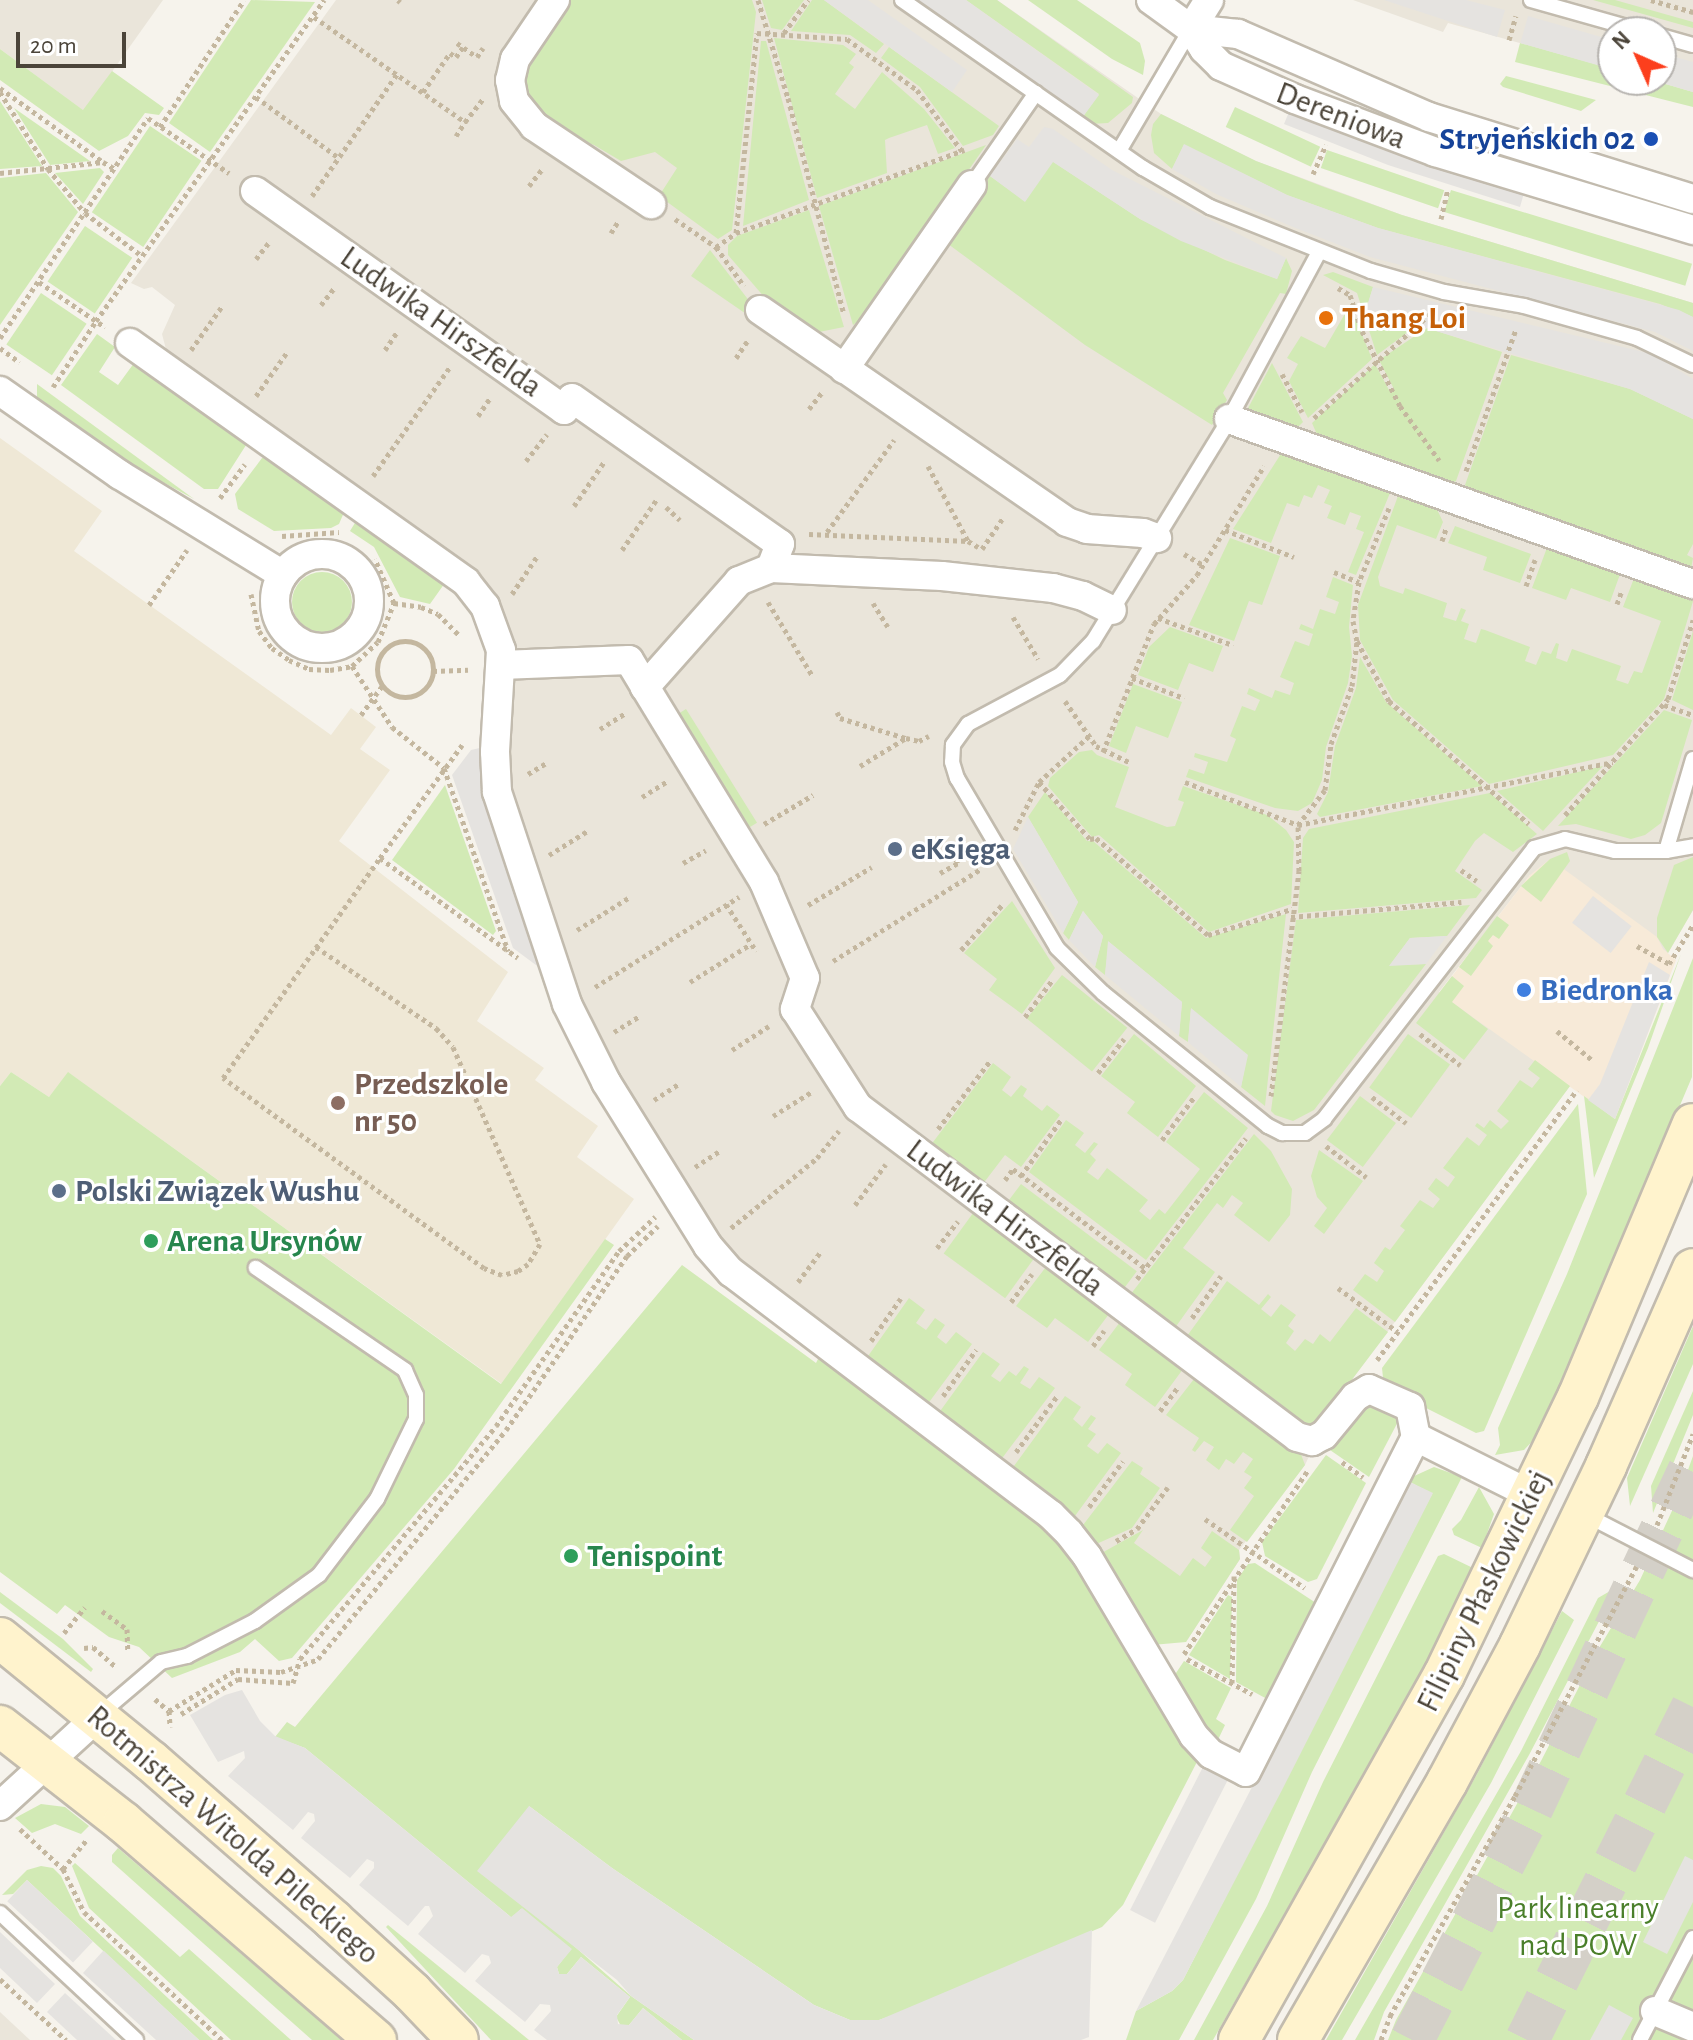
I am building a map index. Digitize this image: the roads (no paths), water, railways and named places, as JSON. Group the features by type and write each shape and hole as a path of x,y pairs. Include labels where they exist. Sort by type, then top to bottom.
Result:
{"main road":[{"name":"Filipiny Płaskowickiej","path":"1239,2040 1329,1876 1423,1716 1532,1495 1623,1292 1693,1124"},
{"name":"Filipiny Płaskowickiej","path":"1298,2040 1447,1782 1584,1514 1693,1269"},
{"name":"Rotmistrza Witolda Pileckiego","path":"0,1638 333,1920 420,1999 458,2040"},
{"name":"Rotmistrza Witolda Pileckiego","path":"0,1726 48,1761 376,2040"}],"street":[{"path":"555,0 520,50 510,80 514,101 525,119 651,204"},
{"name":"Dereniowa","path":"1151,0 1191,29 1209,55 1228,70 1330,114 1435,152 1693,230"},
{"path":"1191,29 1209,0"},
{"name":"Dereniowa","path":"1191,29 1238,34 1440,121 1693,199"},
{"path":"849,361 972,185"},
{"name":"Ludwika Hirszfelda","path":"255,191 469,339 564,410 572,398 780,544 762,572"},
{"path":"760,310 849,361 911,417 1075,526 1157,538"},
{"path":"130,343 466,582 489,616 501,650 495,752 497,792 564,998 606,1082 708,1246 731,1272 1051,1515 1087,1556 1202,1746 1246,1772 1416,1437 1532,1495"},
{"path":"0,391 120,475 283,575"},
{"path":"1229,419 1400,480 1458,495 1693,584"},
{"path":"501,665 629,660 645,687 739,581 762,572 969,579 1068,591 1112,610"},
{"name":"Ludwika Hirszfelda","path":"645,687 764,882 805,978 795,1009 858,1107 1304,1439 1312,1441 1324,1435 1364,1390 1374,1389 1410,1407 1416,1437"},
{"path":"5,1813 48,1761 97,1717"},
{"path":"1655,2011 1693,2027"}],"lane":[{"path":"902,0 1119,151 1210,207 1371,271 1444,292 1524,306 1653,344 1693,365"},
{"path":"1531,0 1597,19"},
{"path":"1119,151 1191,29"},
{"path":"972,185 1036,93"},
{"path":"1319,252 1229,419 1093,641 1068,668 1039,688 975,720 957,737 952,754 953,771 1046,933 1067,960 1260,1120 1282,1133 1307,1132 1324,1119 1526,856 1547,840 1571,839 1632,853 1693,846"},
{"path":"1666,851 1693,759"},
{"path":"97,1717 161,1662 187,1656 255,1621 319,1575 377,1499 416,1419 416,1395 405,1370 256,1268"},
{"path":"1584,1514 1693,1570"},
{"path":"0,1913 136,2040"},
{"path":"1640,2040 1693,1938"}],"tunnel":[{"path":"1412,2040 1531,1809 1693,1463"},
{"path":"1527,2040 1693,1707"}],"place":[{"name":"Stryjeńskich 02","path":"1651,139"},
{"name":"Thang Loi","path":"1326,318"},
{"name":"eKsięga","path":"895,849"},
{"name":"Biedronka","path":"1524,990"},
{"name":"Przedszkole nr 50","path":"338,1103"},
{"name":"Polski Związek Wushu","path":"59,1191"},
{"name":"Arena Ursynów","path":"151,1241"},
{"name":"Tenispoint","path":"571,1556"}],"park label":[{"name":"Park linearny nad POW","path":"1578,1928"}]}
